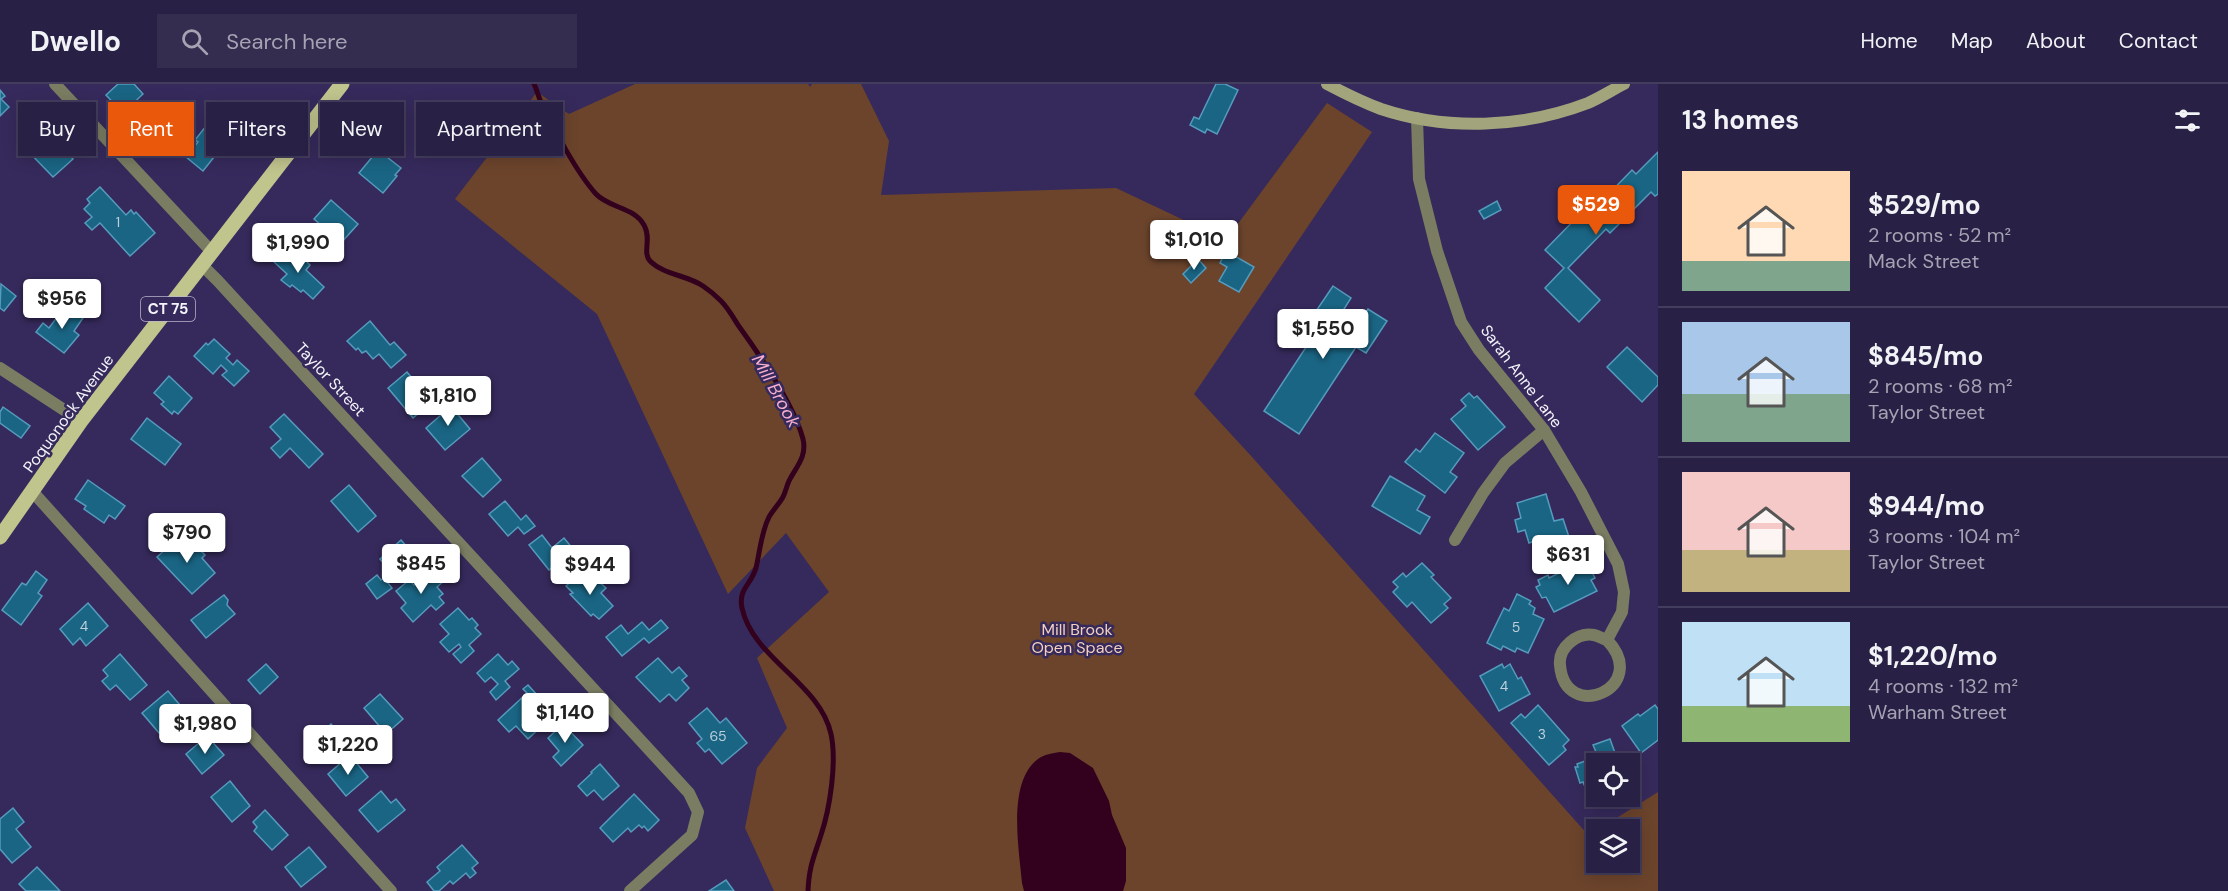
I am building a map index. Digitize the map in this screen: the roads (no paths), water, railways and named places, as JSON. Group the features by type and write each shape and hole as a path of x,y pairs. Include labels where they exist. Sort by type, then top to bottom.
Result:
{"main road":[{"name":"Poquonock Avenue","path":"0,537 81,421 342,84"}],"street":[{"path":"55,84 212,252"},
{"path":"1327,84 1380,108 1417,118 1457,124 1499,123 1547,116 1588,103 1624,84"},
{"name":"Sarah Anne Lane","path":"1417,118 1419,179 1437,251 1461,322 1479,350 1544,430 1581,492 1618,564 1624,592 1622,612 1608,640"},
{"name":"Taylor Street","path":"202,265 689,793 698,812 692,835 630,891"},
{"path":"0,368 81,421"},
{"path":"1455,540 1483,493 1505,463 1544,430"},
{"path":"33,492 391,891"},
{"path":"1592,635 1608,640 1616,649 1621,665 1614,685 1604,693 1589,697 1578,694 1567,686 1561,676 1559,660 1566,646 1576,638 1592,635"}],"waterway":[{"name":"Mill Brook","path":"534,84 573,163 596,194 601,199 628,211 640,219 644,225 647,235 647,254 650,261 662,269 697,282 724,304 775,380 792,411 803,439 804,451 783,497 766,523 756,568 743,591 741,602 749,626 759,642 814,700 831,734 833,771 830,799 811,868 808,891"}],"park label":[{"name":"Mill Brook Open Space","path":"1077,638"}]}
